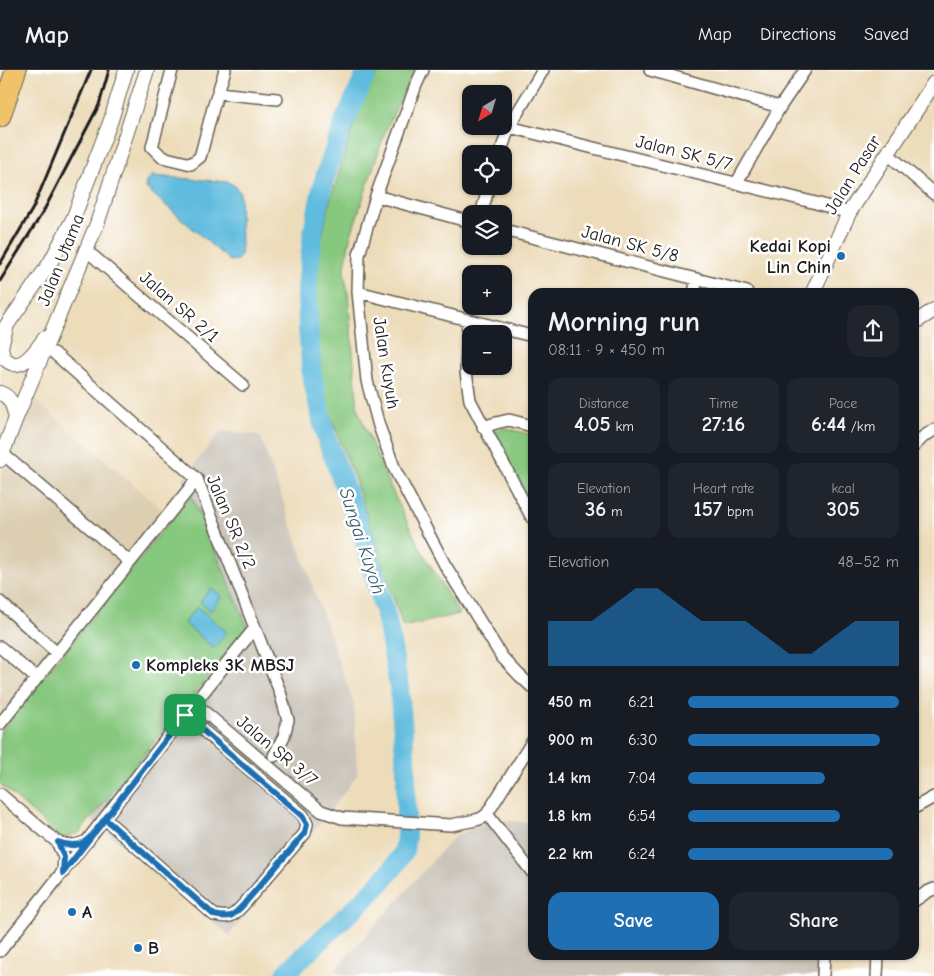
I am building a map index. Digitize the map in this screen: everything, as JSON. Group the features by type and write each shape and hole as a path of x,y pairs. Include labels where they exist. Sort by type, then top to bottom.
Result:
{"highway":[{"path":"0,117 16,70"}],"street":[{"name":"Jalan Utama","path":"3,331 50,263 73,219 111,120 126,70"},
{"name":"Jalan Utama","path":"1,457 93,232 147,70"},
{"path":"172,70 152,147 162,157 191,164 200,157 225,70"},
{"name":"Jalan Kuyuh","path":"423,70 376,196 359,256 358,292 367,381 379,426 395,470 445,565 502,657 528,683"},
{"path":"512,122 543,70"},
{"path":"650,70 780,107"},
{"path":"736,184 780,107 805,70"},
{"name":"Jalan Pasar","path":"815,288 849,213 934,83"},
{"path":"218,93 277,99"},
{"name":"Jalan SK 5/7","path":"512,128 816,203 849,213"},
{"path":"888,154 934,194"},
{"path":"376,196 462,220"},
{"path":"16,418 30,400 54,353 104,226 106,197"},
{"name":"Jalan SK 5/8","path":"512,232 731,288"},
{"name":"Jalan SR 2/1","path":"93,256 243,385"},
{"path":"695,288 697,280"},
{"path":"358,292 528,335"},
{"path":"919,320 934,310"},
{"path":"468,320 466,372 470,400 528,511"},
{"path":"3,331 1,347 3,357 13,364 21,364 29,358 54,328"},
{"name":"Jalan SR 2/2","path":"54,353 196,479 280,692 288,720 284,736 274,756"},
{"path":"0,393 12,401 16,418"},
{"path":"483,427 509,420 528,425"},
{"path":"919,442 934,430"},
{"path":"1,457 130,562"},
{"path":"0,724 196,479"},
{"path":"0,602 57,653"},
{"path":"0,951 255,628"},
{"path":"0,647 36,678"},
{"name":"Jalan SR 3/7","path":"194,703 321,811 342,818 451,825 476,820 487,814"},
{"path":"105,819 214,915 228,917 233,915 244,904 305,833 307,824 302,816 185,715"},
{"path":"528,748 487,814 528,867"},
{"path":"0,794 58,842 67,846 88,841"},
{"path":"919,802 934,797"},
{"path":"58,842 64,857 63,873"},
{"path":"919,898 934,889"},
{"path":"0,931 9,940"},
{"path":"823,976 824,960"},
{"path":"877,976 878,960"}],"shaded area":[{"path":"34,399 172,518 0,731 0,475"},
{"path":"221,431 260,435 354,704 357,775 229,935 91,819 248,628 183,478"},
{"path":"492,819 528,823 528,960 823,960 822,976 343,976 335,970 454,837"}],"green space":[{"path":"379,70 414,70 385,132 350,238 344,272 348,294 358,410 387,480 420,548 459,614 403,627 356,483 329,412 317,360 313,277 330,201 358,111"},
{"path":"505,428 528,434 528,503 491,431"},
{"name":"Kompleks 3K MBSJ","path":"191,495 248,628 79,833 61,838 0,784 0,732"}],"water":[{"path":"152,176 228,182 235,186 240,193 241,255 237,260 230,261 146,188 147,181"},
{"path":"211,588 222,596 211,611 200,602"},
{"path":"197,607 227,632 214,648 184,623"}],"waterway":[{"name":"Sungai Kuyoh","path":"284,976 374,890 394,867 404,851 406,836 406,766 399,687 387,620 364,538 326,437 312,377 308,327 307,288 313,231 324,180 344,122 368,70"}],"railway":[{"path":"0,264 33,208 91,70"},
{"path":"0,281 43,212 99,105 109,70"}],"place":[{"name":"Kedai Kopi Lin Chin","path":"841,256"},
{"name":"Kompleks 3K MBSJ","path":"136,665"},
{"name":"A","path":"72,912"},
{"name":"B","path":"138,948"}],"route":[{"path":"185,715 105,819 63,873 64,857 58,842 67,846 79,844 88,841 105,819 214,915 228,917 233,915 244,904 305,833 307,824 302,816 185,715"}]}
